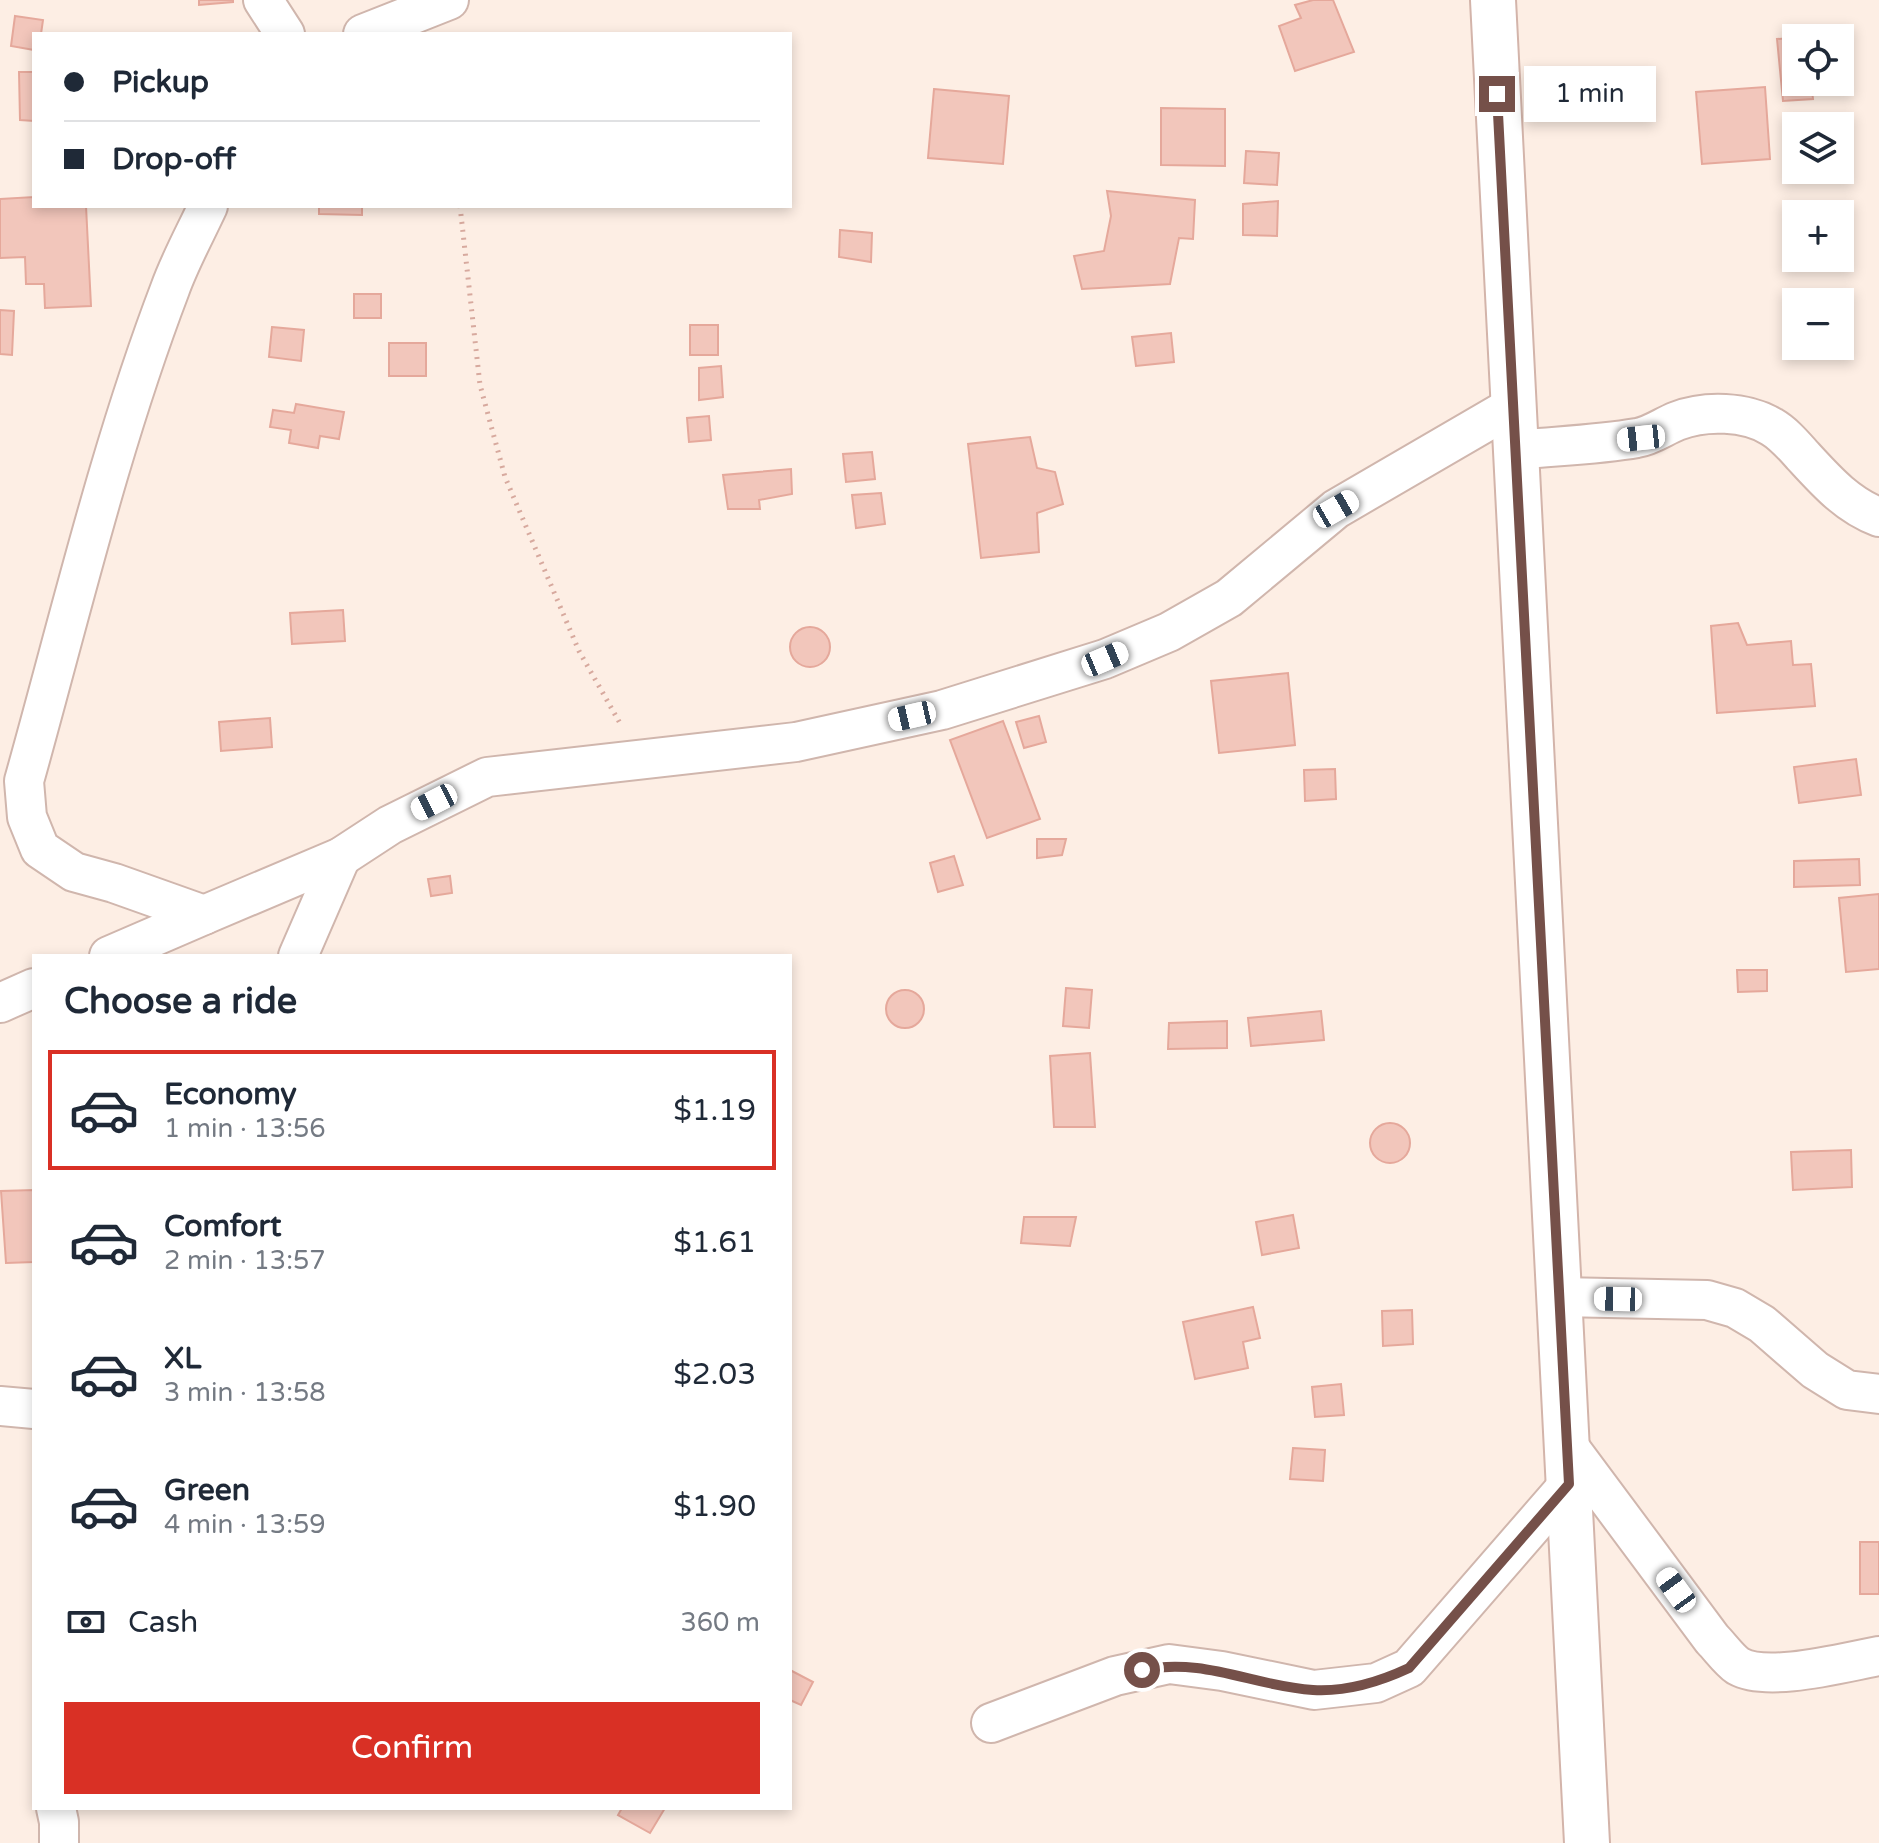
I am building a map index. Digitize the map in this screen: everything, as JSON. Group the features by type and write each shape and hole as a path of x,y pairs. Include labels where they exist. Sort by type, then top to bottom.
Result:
{"street":[{"path":"263,0 284,32"},
{"path":"368,32 449,0"},
{"path":"1493,0 1587,1843"},
{"path":"204,915 74,872 40,849 27,817 24,781 84,556 121,435 170,288 207,208"},
{"path":"114,954 341,857 390,825 487,777 796,742 942,710 1105,659 1169,632 1229,598 1336,509 1513,406"},
{"path":"1515,450 1641,438 1680,420 1708,415 1736,415 1773,427 1830,485 1860,510 1879,517"},
{"path":"299,954 341,857"},
{"path":"0,1003 32,989"},
{"path":"1559,1297 1707,1300 1735,1308 1762,1324 1815,1370 1847,1390 1879,1394"},
{"path":"0,1406 32,1409"},
{"path":"1568,1464 1712,1639 1738,1666 1761,1671 1791,1671 1879,1656"},
{"path":"991,1723 1115,1676 1169,1664 1222,1671 1314,1690 1376,1683 1409,1668 1568,1464"},
{"path":"56,1810 59,1843"}],"path":[{"path":"460,208 480,385 505,477 579,651 642,761"}],"building":[{"path":"199,0 233,0 233,2 199,5"},
{"path":"1313,0 1333,0 1354,52 1295,71 1279,26 1301,18 1295,5"},
{"path":"15,16 43,20 41,32 32,32 32,50 11,46"},
{"path":"1777,39 1782,39 1782,91"},
{"path":"19,72 32,72 32,121 20,120"},
{"path":"1765,87 1770,159 1702,164 1696,92"},
{"path":"934,89 1009,96 1003,164 928,158"},
{"path":"1783,96 1813,96 1813,99 1783,101"},
{"path":"1161,108 1225,109 1225,166 1161,165"},
{"path":"1246,151 1279,153 1277,185 1244,183"},
{"path":"1107,191 1195,200 1193,239 1179,238 1170,284 1082,289 1074,256 1104,251 1111,216"},
{"path":"32,197 32,208 86,208 91,306 45,308 44,284 26,284 25,257 0,258 0,199"},
{"path":"1278,201 1277,236 1243,235 1243,204"},
{"path":"319,208 362,208 362,215 319,214"},
{"path":"840,230 872,233 871,262 839,257"},
{"path":"354,294 381,294 381,318 354,318"},
{"path":"0,310 14,311 12,355 0,354"},
{"path":"690,325 718,325 718,355 690,355"},
{"path":"272,327 304,330 301,361 269,357"},
{"path":"1171,333 1174,362 1136,366 1132,337"},
{"path":"389,343 426,343 426,376 389,376"},
{"path":"721,366 723,397 699,400 699,368"},
{"path":"296,404 344,412 339,439 320,436 318,448 289,443 291,430 270,427 273,410 294,413"},
{"path":"709,416 711,440 689,442 687,418"},
{"path":"1030,437 1037,468 1055,472 1063,504 1037,513 1039,552 981,558 968,444"},
{"path":"872,452 875,479 846,482 843,454"},
{"path":"791,469 792,494 759,500 760,509 728,509 723,475"},
{"path":"881,493 885,524 856,528 852,495"},
{"path":"343,610 345,641 292,644 290,613"},
{"path":"1738,623 1747,645 1791,641 1793,665 1811,664 1815,706 1717,713 1711,626"},
{"path":"810,627 824,633 830,647 824,661 810,667 796,661 790,647 796,633"},
{"path":"1288,673 1295,745 1219,753 1211,681"},
{"path":"1039,716 1046,742 1024,748 1016,722"},
{"path":"270,718 272,747 221,751 219,722"},
{"path":"1003,721 1040,819 987,838 950,740"},
{"path":"1856,759 1861,795 1799,803 1794,767"},
{"path":"1335,769 1336,799 1305,801 1304,770"},
{"path":"1037,839 1066,839 1062,855 1037,858"},
{"path":"954,856 963,885 938,892 930,863"},
{"path":"1859,859 1860,885 1794,887 1794,861"},
{"path":"450,876 452,893 431,896 428,879"},
{"path":"1879,894 1879,969 1846,972 1839,898"},
{"path":"1737,970 1767,970 1767,991 1738,992"},
{"path":"1066,988 1092,990 1089,1028 1063,1026"},
{"path":"905,990 918,996 924,1009 918,1022 905,1028 892,1022 886,1009 892,996"},
{"path":"1321,1011 1324,1040 1251,1046 1248,1018"},
{"path":"1227,1021 1227,1048 1168,1049 1169,1023"},
{"path":"1090,1053 1095,1127 1054,1127 1050,1056"},
{"path":"1390,1123 1404,1129 1410,1143 1404,1157 1390,1163 1376,1157 1370,1143 1376,1129"},
{"path":"1851,1150 1852,1187 1793,1190 1791,1152"},
{"path":"32,1190 32,1262 6,1263 1,1191"},
{"path":"1293,1215 1299,1248 1262,1255 1256,1222"},
{"path":"1024,1217 1076,1217 1070,1246 1021,1243"},
{"path":"1253,1307 1260,1338 1243,1342 1248,1368 1195,1379 1183,1322"},
{"path":"1412,1310 1413,1344 1383,1346 1382,1311"},
{"path":"1341,1384 1344,1415 1315,1417 1312,1387"},
{"path":"1293,1448 1325,1450 1323,1481 1290,1479"},
{"path":"1860,1542 1879,1542 1879,1594 1860,1594"},
{"path":"792,1671 813,1682 801,1705 792,1701"},
{"path":"621,1810 664,1810 650,1833 618,1815"}],"route":[{"path":"1142,1670 1169,1664 1222,1671 1314,1690 1376,1683 1409,1668 1569,1484 1497,94"}]}
